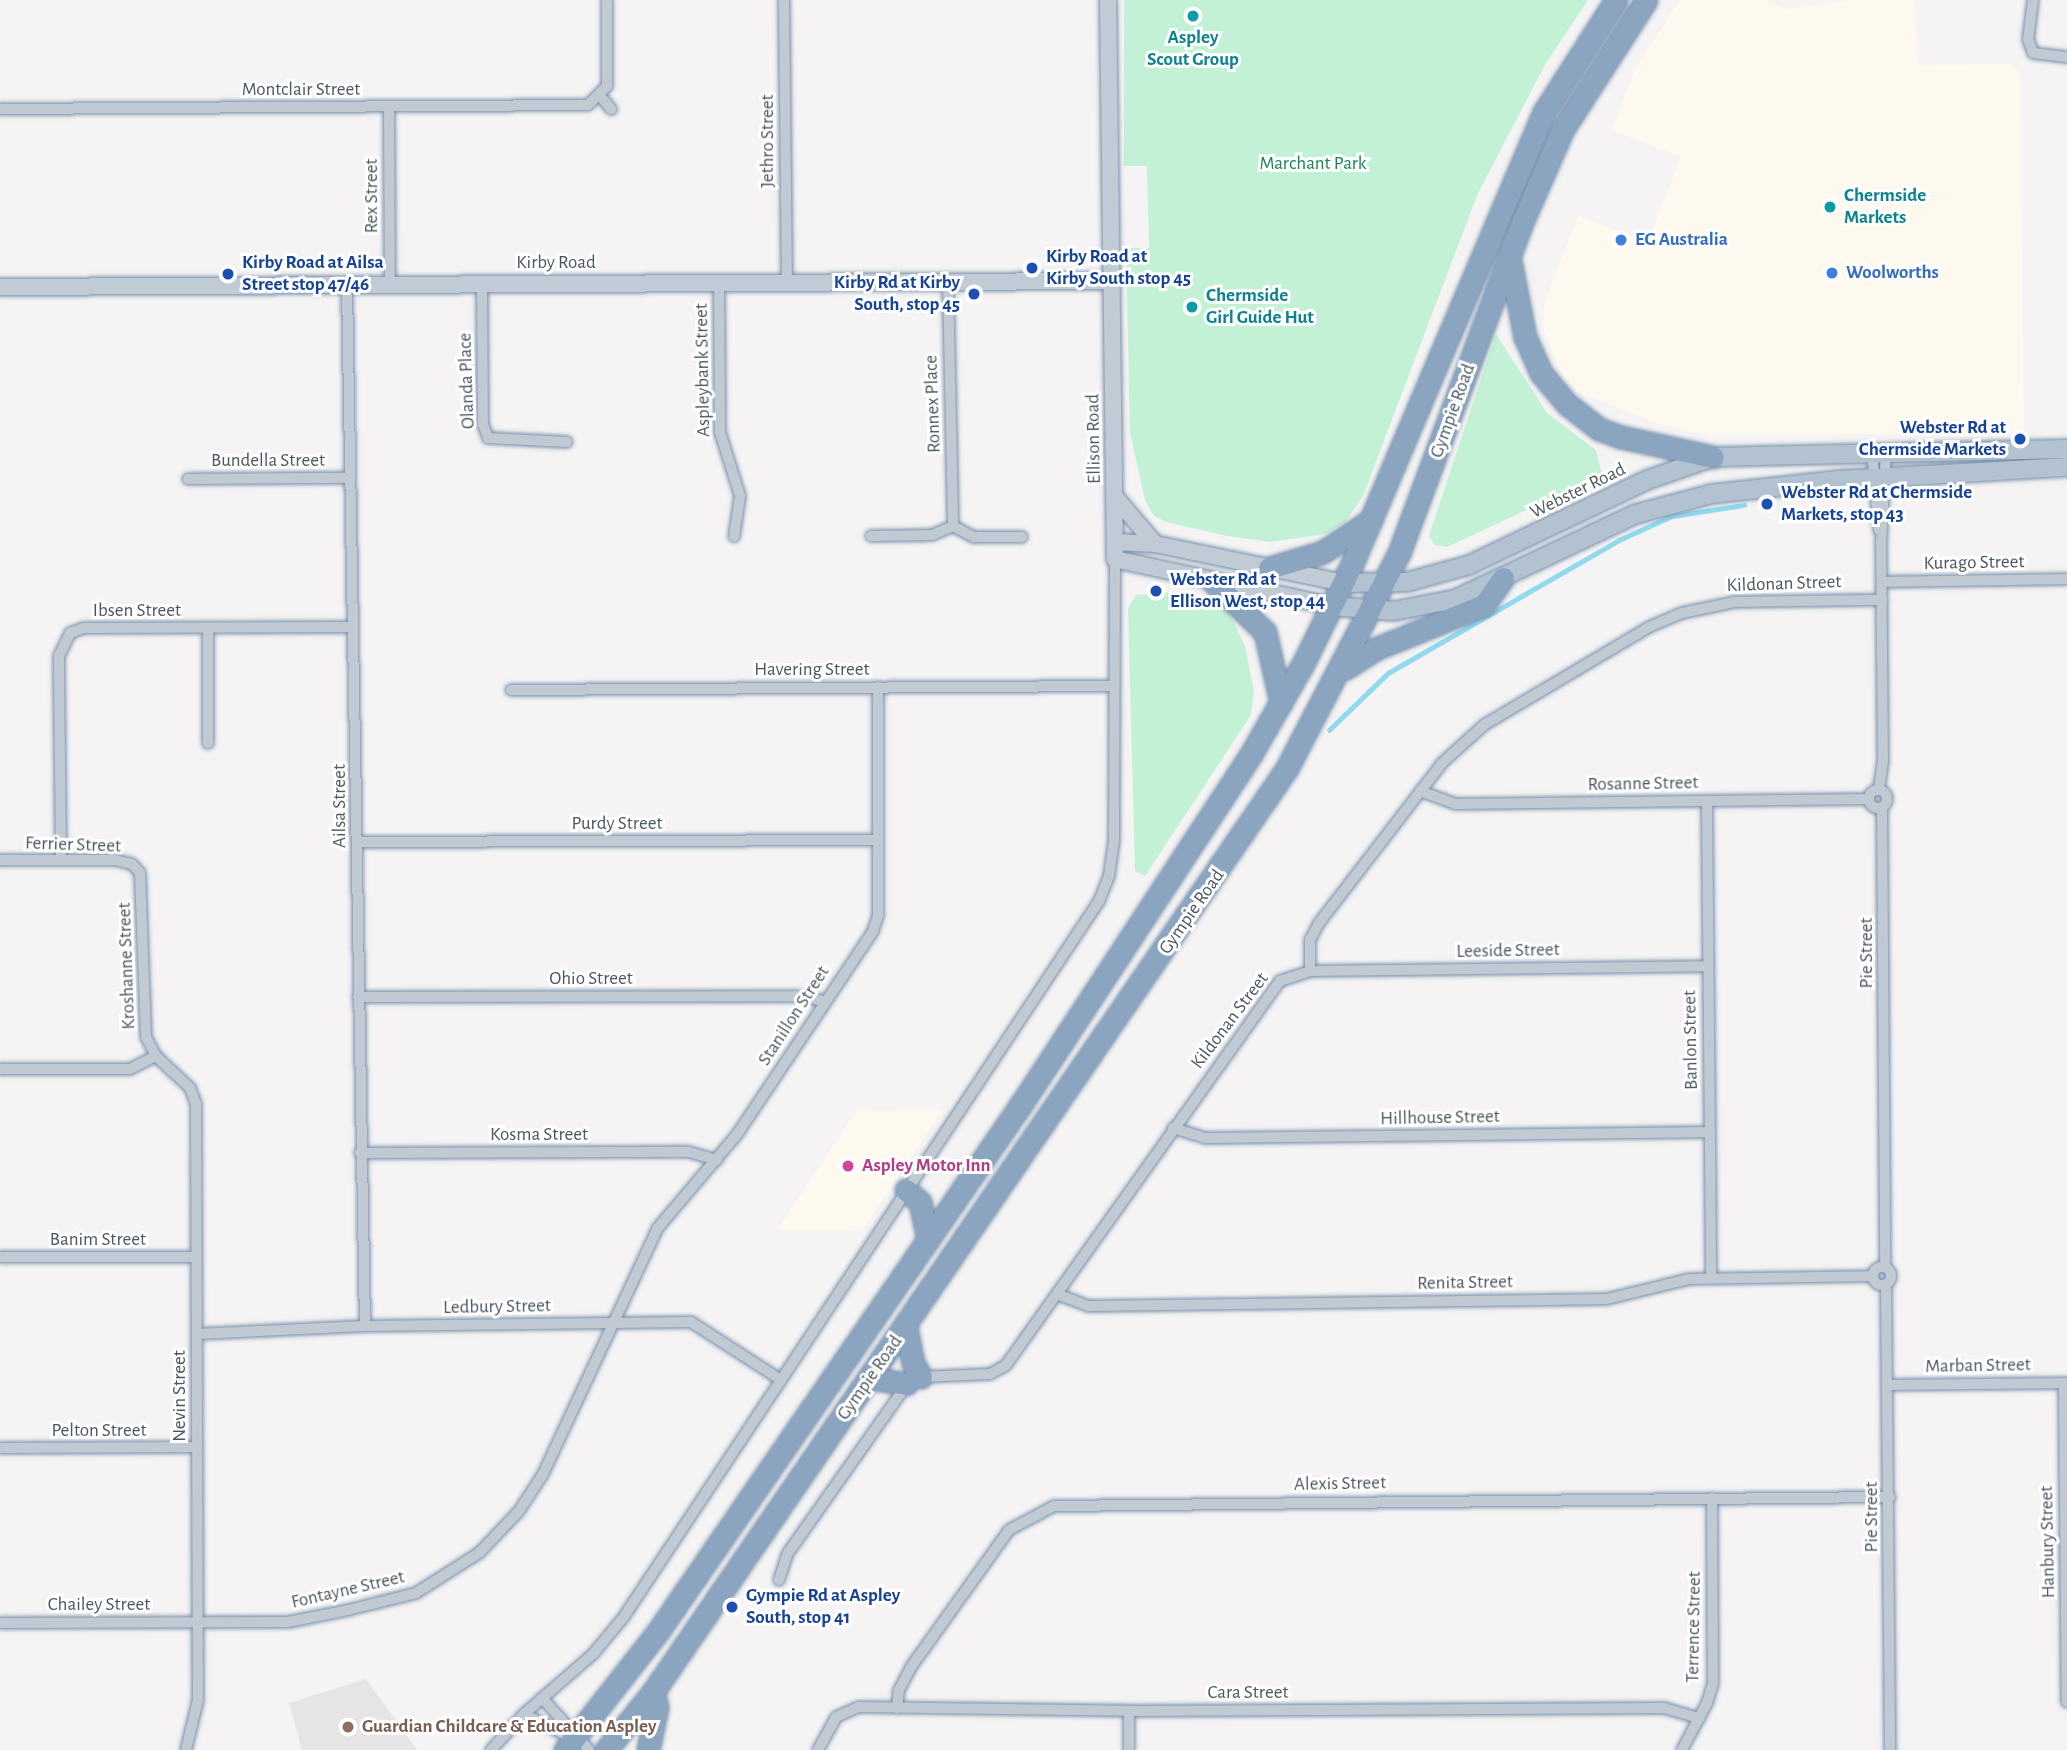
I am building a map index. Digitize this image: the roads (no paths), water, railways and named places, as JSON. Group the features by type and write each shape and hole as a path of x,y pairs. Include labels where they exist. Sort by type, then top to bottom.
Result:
{"highway":[{"name":"Gympie Road","path":"576,1746 928,1240 1196,843 1281,703 1343,583 1544,112 1616,0"},
{"name":"Gympie Road","path":"606,1750 653,1692 1251,825 1341,672 1384,585 1421,498 1509,256 1563,129 1646,0"},
{"path":"1509,256 1525,337 1541,373 1567,404 1599,429 1621,437 1713,457"},
{"path":"1269,568 1323,552 1371,520"},
{"path":"1341,672 1375,649 1484,605 1503,578"},
{"path":"1214,583 1265,632 1281,703"},
{"path":"906,1190 920,1202 928,1240"},
{"path":"870,1378 914,1380 906,1327"},
{"path":"648,1750 657,1707 653,1692"}],"main road":[{"name":"Webster Road","path":"1343,583 1384,585 1469,565 1647,480 1713,457 1879,451 2067,449"},
{"path":"1332,606 1372,610 1438,604 1503,578 1615,523 1682,500 1747,488 2067,467"}],"street":[{"path":"607,0 608,78 601,97 611,109"},
{"name":"Jethro Street","path":"785,0 787,282"},
{"name":"Ellison Road","path":"906,1190 1089,919 1109,876 1114,839 1115,497 1108,0"},
{"path":"2033,0 2028,39 2033,53 2067,57"},
{"name":"Montclair Street","path":"0,109 579,106 601,97"},
{"name":"Rex Street","path":"389,107 390,285"},
{"name":"Ronnex Place","path":"948,281 953,526"},
{"name":"Kirby Road","path":"0,287 1113,281"},
{"name":"Aspleybank Street","path":"719,282 720,432 740,496 734,537"},
{"name":"Olanda Place","path":"482,284 483,424 488,438 567,442"},
{"name":"Ailsa Street","path":"347,285 351,627 357,706 360,1153 365,1326"},
{"path":"1879,451 1883,762 1879,789 1868,799 1873,807 1882,807"},
{"name":"Bundella Street","path":"188,479 348,478"},
{"path":"1115,497 1155,544"},
{"path":"871,536 932,535 953,526 974,537 1022,537"},
{"name":"Webster Road","path":"1115,542 1155,544 1343,583"},
{"path":"1115,559 1214,583 1332,606"},
{"name":"Kurago Street","path":"1882,582 2067,579"},
{"name":"Kildonan Street","path":"914,1380 1001,1369 1057,1294 1269,992 1287,977 1310,971 1314,930 1420,791 1472,733 1663,620 1734,602 1882,600"},
{"name":"Ibsen Street","path":"61,860 61,643 70,633 85,628 351,627"},
{"path":"208,629 208,743"},
{"name":"Havering Street","path":"511,690 1113,685"},
{"name":"Stanillon Street","path":"611,1324 657,1229 717,1160 873,930 878,916 878,687"},
{"name":"Pie Street","path":"1879,789 1887,797 1882,807 1885,1266"},
{"name":"Rosanne Street","path":"1420,791 1455,803 1868,799"},
{"name":"Banlon Street","path":"1707,801 1711,1278"},
{"name":"Purdy Street","path":"358,842 877,841"},
{"name":"Ferrier Street","path":"0,860 116,860 132,864 140,873"},
{"name":"Kroshanne Street","path":"140,873 143,1019 146,1037 156,1056"},
{"name":"Leeside Street","path":"1310,971 1708,966"},
{"name":"Ohio Street","path":"358,997 796,996 823,1001"},
{"path":"0,1069 130,1069 156,1056"},
{"name":"Nevin Street","path":"156,1056 190,1087 196,1104 198,1700 186,1750"},
{"name":"Hillhouse Street","path":"1173,1128 1205,1138 1709,1132"},
{"name":"Kosma Street","path":"360,1153 689,1152 717,1160"},
{"path":"491,1750 524,1714 593,1654 623,1618 906,1190"},
{"name":"Banim Street","path":"0,1257 196,1257"},
{"path":"1885,1266 1891,1276 1886,1284 1877,1284 1872,1276 1876,1268 1885,1266"},
{"name":"Renita Street","path":"1057,1294 1090,1306 1607,1299 1711,1278 1872,1276"},
{"name":"Pie Street","path":"1886,1284 1890,1497 1890,1750"},
{"name":"Fontayne Street","path":"198,1622 288,1622 405,1596 479,1553 519,1511 543,1474 611,1324"},
{"name":"Ledbury Street","path":"197,1334 365,1326 698,1324 781,1380"},
{"path":"779,1580 788,1553 914,1380"},
{"name":"Marban Street","path":"1889,1385 2065,1383"},
{"name":"Hanbury Street","path":"2065,1383 2067,1702"},
{"name":"Pelton Street","path":"0,1448 197,1447"},
{"name":"Alexis Street","path":"897,1708 899,1690 911,1667 1009,1530 1054,1506 1890,1497"},
{"name":"Terrence Street","path":"1682,1750 1711,1695 1712,1498"},
{"name":"Chailey Street","path":"0,1623 198,1622"},
{"path":"542,1698 576,1746"},
{"name":"Cara Street","path":"818,1750 832,1722 846,1709 1129,1711 1664,1707 1700,1718"},
{"path":"1129,1711 1129,1750"},
{"path":"524,1714 576,1746"}],"waterway":[{"path":"1329,730 1388,673 1619,540 1672,516 1744,505"}],"place":[{"name":"Aspley Scout Group","path":"1193,16"},
{"name":"Chermside Markets","path":"1830,207"},
{"name":"EG Australia","path":"1621,240"},
{"name":"Kirby Road at Kirby South stop 45","path":"1032,268"},
{"name":"Woolworths","path":"1832,273"},
{"name":"Kirby Road at Ailsa Street stop 47/46","path":"228,274"},
{"name":"Kirby Rd at Kirby South, stop 45","path":"974,294"},
{"name":"Chermside Girl Guide Hut","path":"1192,307"},
{"name":"Webster Rd at Chermside Markets","path":"2020,439"},
{"name":"Webster Rd at Chermside Markets, stop 43","path":"1767,504"},
{"name":"Webster Rd at Ellison West, stop 44","path":"1156,591"},
{"name":"Aspley Motor Inn","path":"848,1166"},
{"name":"Gympie Rd at Aspley South, stop 41","path":"732,1607"},
{"name":"Guardian Childcare & Education Aspley","path":"348,1727"}],"park label":[{"name":"Marchant Park","path":"1313,164"}]}
